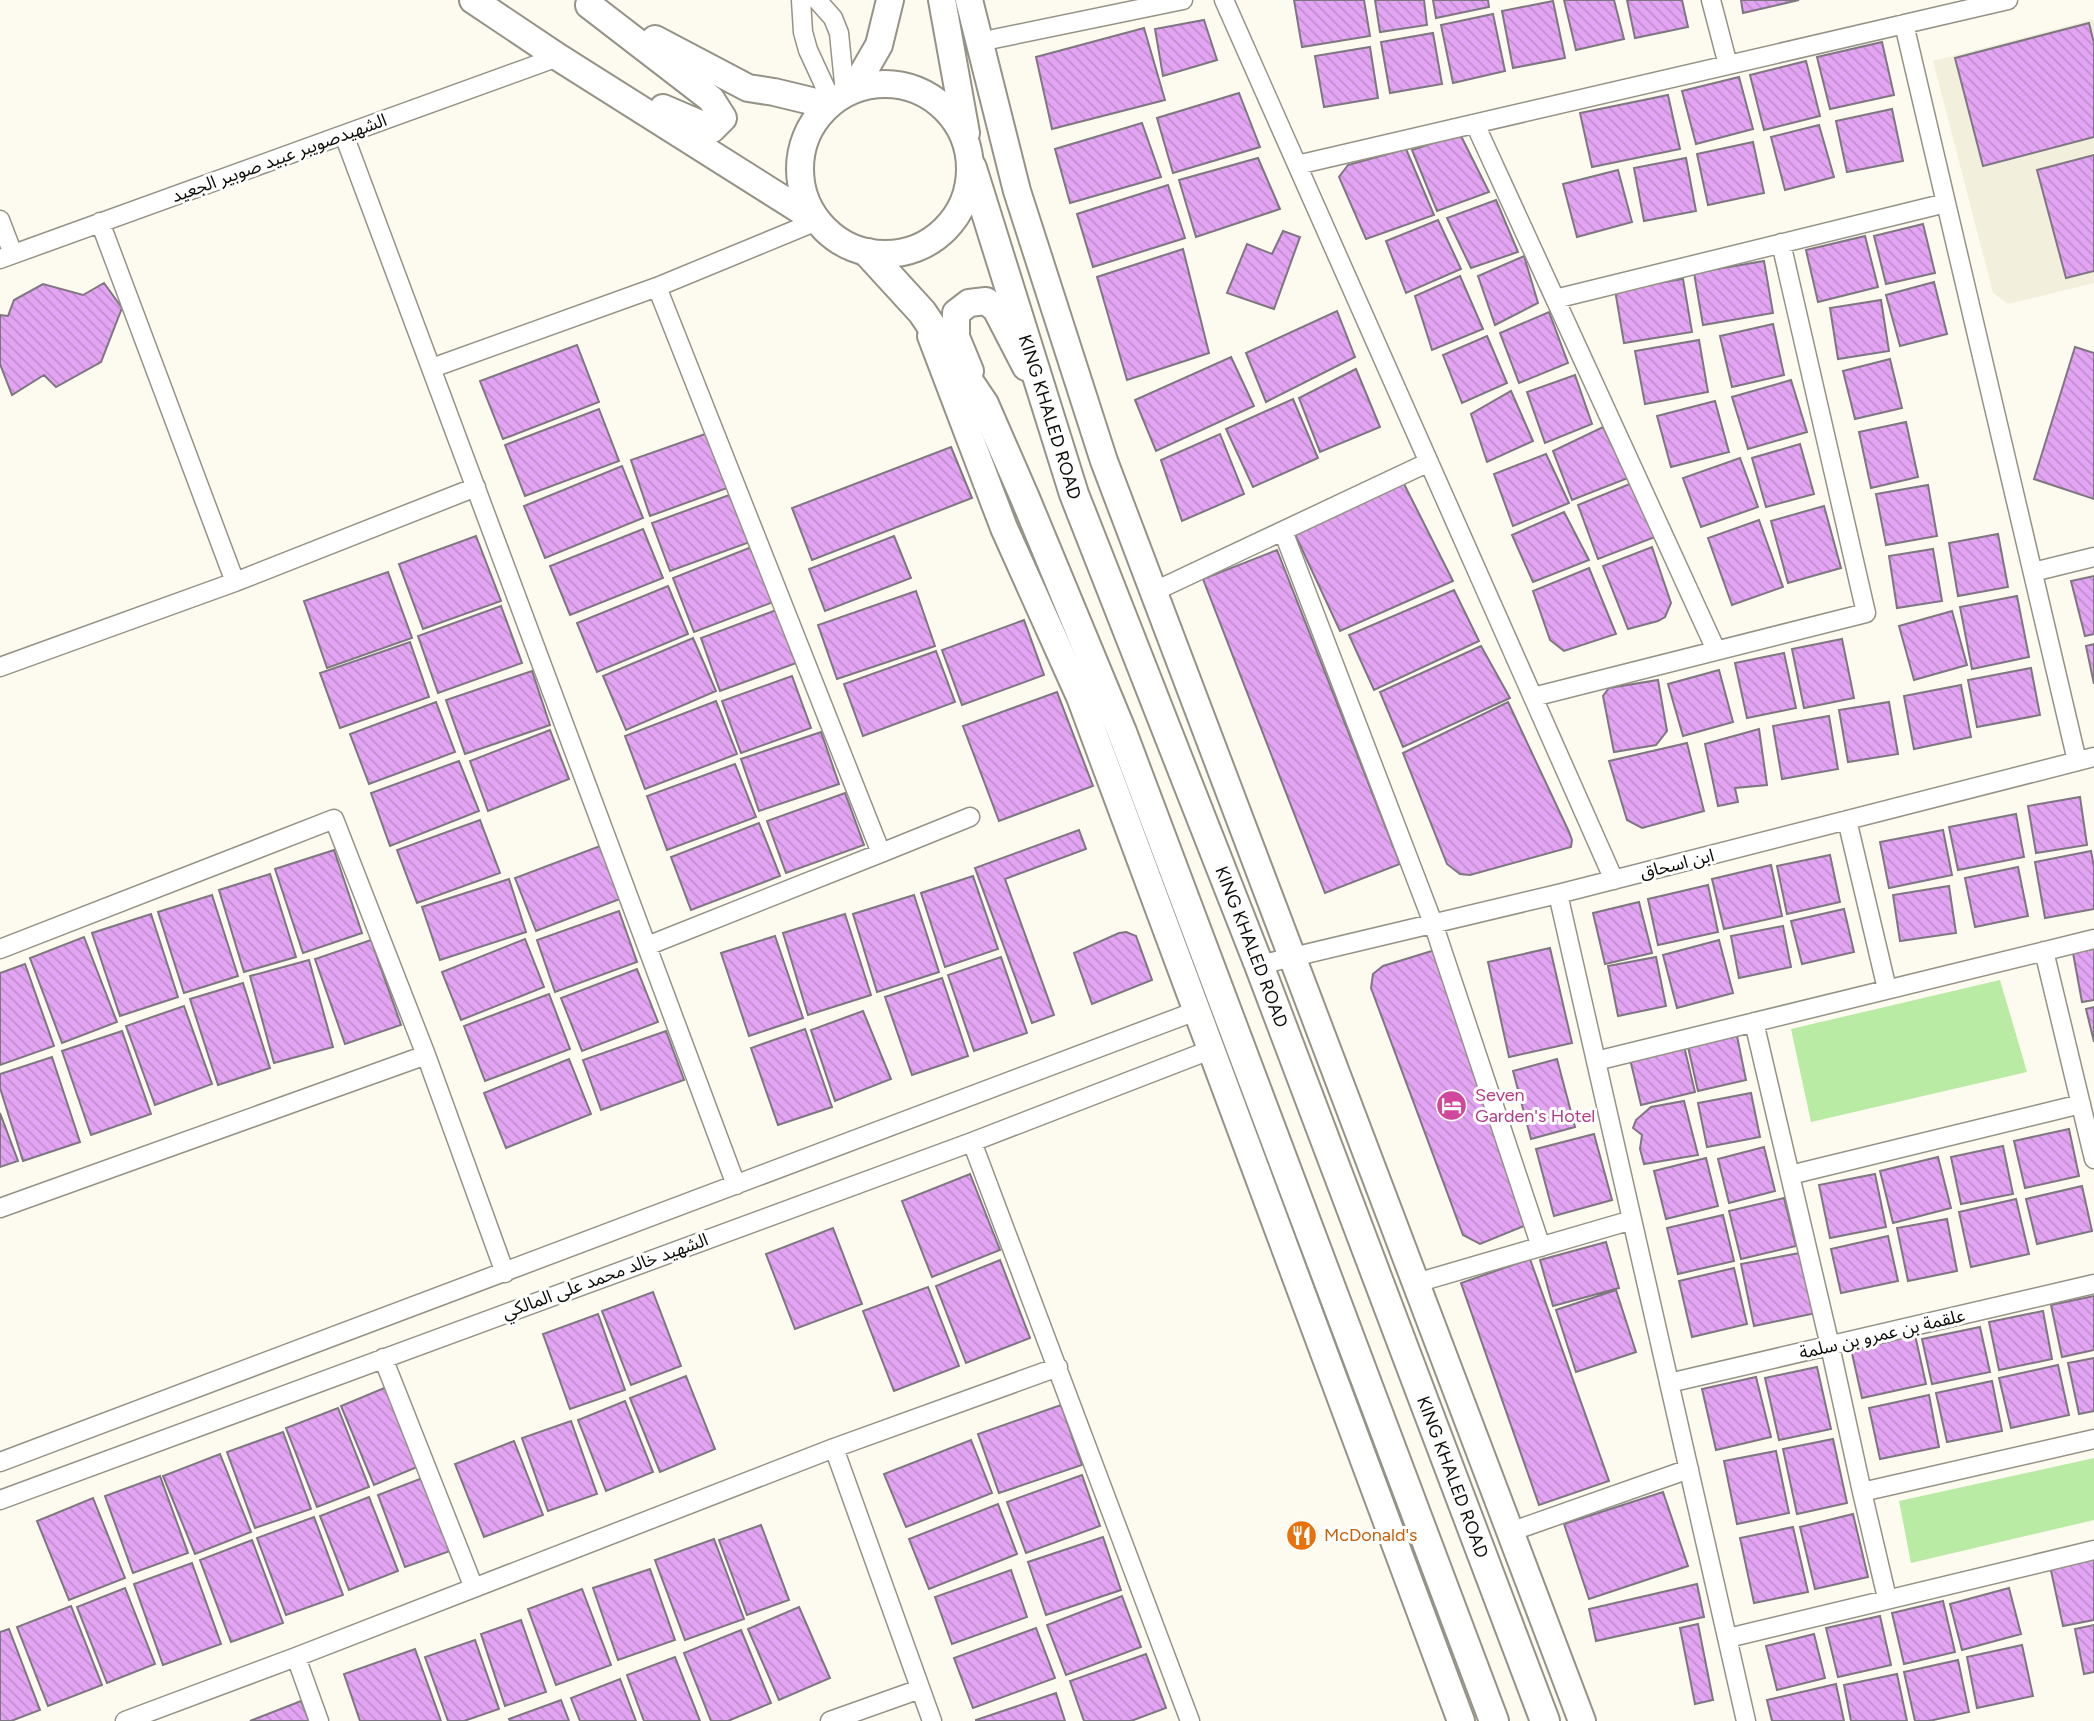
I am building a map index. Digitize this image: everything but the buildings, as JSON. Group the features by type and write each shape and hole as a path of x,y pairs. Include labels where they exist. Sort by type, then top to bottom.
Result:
{"main road":[{"path":"473,0 817,221 831,235 848,246 867,253 893,254 918,248 940,235 957,217 968,193 969,155 942,0"},
{"path":"817,221 805,199 799,174 802,148 812,125 840,98 879,45 890,0"},
{"path":"969,0 1017,191 1104,461 1582,1721"},
{"path":"558,57 712,129 723,118 712,99 586,2"},
{"path":"586,2 748,88 840,98 880,83 908,86 934,98 954,117 969,155"},
{"name":"KING KHALED ROAD","path":"969,155 1074,494 1259,965 1545,1721"},
{"path":"867,253 922,312 984,404"},
{"path":"1042,397 996,309 986,301 969,303 956,313 956,337 1122,732 1494,1721"},
{"path":"922,312 1004,528 1080,697 1461,1721"}],"street":[{"path":"801,0 803,32 808,50 840,98"},
{"path":"817,0 833,18 839,33 840,98"},
{"path":"979,43 1183,0"},
{"path":"1224,0 1614,880"},
{"path":"1711,0 1728,65"},
{"path":"1297,165 2008,0"},
{"path":"1904,24 2033,572 2086,759"},
{"name":"الشهيدصويبر عبيد صوبير الجعيد","path":"6,256 558,57"},
{"path":"1475,124 1716,650"},
{"path":"344,135 736,1185"},
{"path":"1555,299 1946,202"},
{"path":"0,220 6,256"},
{"path":"432,368 657,287 817,221"},
{"path":"100,222 235,582"},
{"path":"1533,697 1866,613 1781,243"},
{"path":"657,287 881,853"},
{"path":"1153,592 1429,462"},
{"path":"0,667 235,582 477,487"},
{"path":"1283,531 1433,923 1541,1247"},
{"path":"2033,572 2094,556"},
{"name":"ابن اسحاق","path":"1259,965 1558,894 2086,759"},
{"path":"647,946 970,817"},
{"path":"0,949 334,819 426,1055 505,1273"},
{"path":"1847,820 1887,989"},
{"path":"1558,894 1746,1721"},
{"path":"1596,1061 2094,939"},
{"path":"2043,951 2094,1159"},
{"name":"الشهيد خالد محمد على المالكي","path":"0,1462 1196,1011"},
{"path":"1754,1022 1887,1598"},
{"name":"الشهيد خالد محمد على المالكي","path":"0,1500 972,1142 1210,1050"},
{"path":"0,1208 426,1055"},
{"path":"1790,1175 2081,1104"},
{"path":"972,1142 1190,1721"},
{"path":"1416,1283 1632,1220"},
{"name":"علقمة بن عمرو بن سلمة","path":"1669,1383 2094,1284"},
{"path":"383,1358 474,1588"},
{"path":"125,1721 834,1448 1058,1367"},
{"path":"1862,1492 2094,1439"},
{"path":"834,1448 932,1721"},
{"path":"1510,1532 1689,1469"},
{"path":"1728,1638 2094,1550"},
{"path":"296,1657 319,1721"},
{"path":"830,1721 920,1689"}],"shaded area":[{"path":"2094,19 2094,283 2008,304 1993,293 1933,61"}],"green space":[{"path":"2000,980 2027,1072 1811,1122 1791,1029"},
{"path":"2094,1458 2094,1520 1911,1563 1899,1501"}],"place":[{"name":"Seven Garden's Hotel","path":"1452,1105"},
{"name":"McDonald's","path":"1301,1535"}]}
